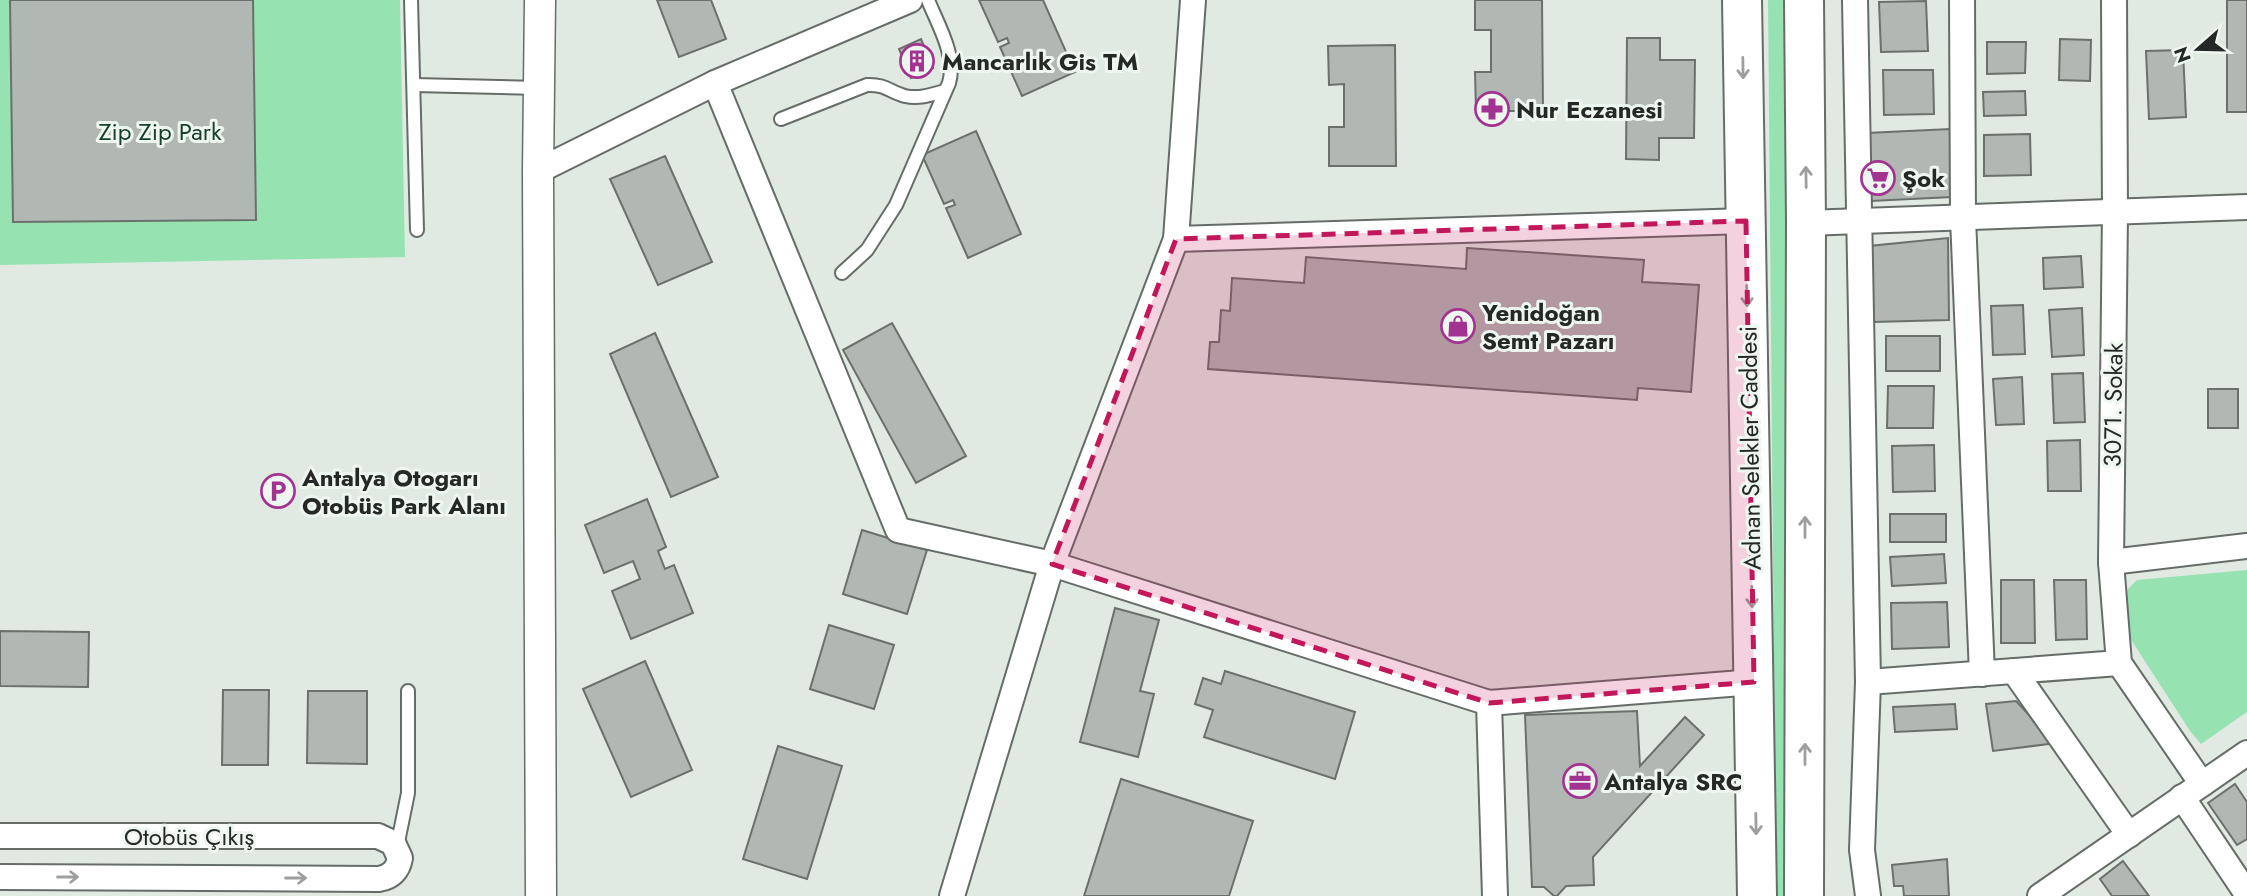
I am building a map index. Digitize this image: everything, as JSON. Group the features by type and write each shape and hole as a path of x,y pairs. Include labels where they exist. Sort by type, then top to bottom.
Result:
{"main road":[{"name":"Adnan Selekler Caddesi","path":"1742,0 1757,896"},
{"path":"1804,0 1804,896"}],"street":[{"path":"540,0 538,171 541,896"},
{"path":"538,171 715,83 910,0"},
{"path":"952,896 1052,564 1176,239 1193,0"},
{"path":"1855,0 1868,682 1862,850 1868,896"},
{"path":"1962,0 1962,218 1982,674"},
{"name":"3071. Sokak","path":"2114,0 2115,212 2111,562 2119,663 2247,894"},
{"path":"715,83 898,530 1052,564 1489,703 1754,682"},
{"path":"1806,223 2247,208"},
{"path":"1176,239 1746,221"},
{"path":"2111,562 2247,546"},
{"path":"1868,682 2119,663"},
{"path":"2014,671 2129,835"},
{"path":"1489,703 1495,896"},
{"path":"2040,896 2247,753"},
{"name":"Otobüs Çıkış","path":"0,836 387,842"},
{"path":"0,877 379,879 389,876 397,868 400,858 387,842"}],"lane":[{"path":"411,0 417,230"},
{"path":"842,273 867,250 896,205 952,73 951,61 928,0"},
{"path":"414,85 539,88"},
{"path":"781,119 867,85 879,85 906,97 923,97 944,91"},
{"path":"387,842 408,793 408,691"}],"highlighted area":[{"path":"1746,221 1754,682 1489,703 1052,564 1176,239"}],"green space":[{"name":"Zip Zip Park","path":"0,0 400,0 405,257 0,265"},
{"path":"1768,0 1790,0 1791,896 1776,896"},
{"path":"2247,570 2247,712 2201,744 2130,638 2124,615 2128,589 2137,580"}],"building":[{"path":"10,0 253,0 256,220 13,222"},
{"path":"657,0 711,0 726,39 679,57"},
{"path":"979,0 1043,0 1075,72 1022,96 1000,47 1009,43 1007,38 998,42"},
{"path":"1475,0 1542,0 1543,111 1476,111 1475,72 1491,72 1491,30 1475,30"},
{"path":"2227,0 2247,0 2247,112 2227,112"},
{"path":"1926,1 1928,51 1881,52 1879,2"},
{"path":"1627,38 1660,38 1660,60 1695,60 1694,138 1659,138 1659,160 1626,159"},
{"name":"Mancarlık Gis TM","path":"921,39 933,68 911,78 899,49"},
{"path":"2060,39 2091,40 2090,81 2059,80"},
{"path":"1987,42 2026,42 2025,73 1987,74"},
{"path":"1395,45 1396,166 1329,166 1329,127 1344,127 1344,84 1329,85 1328,46"},
{"path":"2183,50 2186,117 2149,119 2146,51"},
{"path":"1883,70 1933,70 1934,114 1884,115"},
{"path":"2025,91 2026,115 1984,116 1983,92"},
{"path":"1950,129 1952,197 1871,201 1867,133"},
{"path":"976,131 1021,234 968,258 946,208 955,205 953,200 944,204 922,155"},
{"path":"2030,134 2031,175 1984,176 1984,135"},
{"path":"665,156 712,262 658,285 610,179"},
{"path":"1948,238 1949,320 1873,322 1869,246"},
{"name":"Yenidoğan Semt Pazarı","path":"1467,248 1644,260 1642,282 1699,285 1691,392 1638,388 1637,400 1208,369 1210,342 1219,342 1221,310 1230,311 1232,278 1304,283 1306,257 1466,269"},
{"path":"2081,256 2083,287 2044,289 2043,258"},
{"path":"2023,305 2025,354 1993,355 1991,306"},
{"path":"2082,308 2084,355 2052,357 2049,310"},
{"path":"892,323 966,456 916,483 843,350"},
{"path":"655,333 718,477 671,497 610,354"},
{"path":"1886,336 1940,336 1940,371 1886,371"},
{"path":"2083,373 2085,422 2054,423 2052,374"},
{"path":"2022,377 2024,424 1996,425 1993,379"},
{"path":"1888,386 1934,386 1933,428 1887,428"},
{"path":"2208,389 2238,389 2238,428 2208,428"},
{"path":"2080,440 2081,491 2048,491 2047,441"},
{"path":"1934,445 1935,491 1893,492 1892,446"},
{"path":"647,499 666,547 658,551 665,569 674,565 693,613 631,639 612,591 640,579 633,561 604,573 585,525"},
{"path":"1890,514 1946,514 1946,542 1890,542"},
{"path":"862,530 927,550 907,614 843,594"},
{"path":"1944,554 1946,583 1892,586 1890,557"},
{"path":"2001,580 2034,580 2035,643 2001,643"},
{"path":"2054,580 2086,580 2087,639 2056,640"},
{"path":"1947,602 1949,647 1892,649 1891,603"},
{"path":"1115,608 1159,620 1140,691 1154,694 1138,757 1080,742"},
{"path":"829,625 894,645 874,709 810,689"},
{"path":"0,631 89,632 88,687 0,686"},
{"path":"645,661 692,770 631,797 583,689"},
{"path":"1225,671 1355,712 1335,779 1204,737 1213,710 1195,704 1203,678 1221,684"},
{"path":"223,690 269,690 268,765 222,765"},
{"path":"308,691 367,691 367,764 307,763"},
{"path":"2016,701 2042,729 2049,744 1993,751 1986,704"},
{"path":"1955,704 1957,729 1895,732 1893,707"},
{"path":"1637,711 1640,766 1685,717 1704,735 1593,857 1594,885 1566,886 1557,896 1544,887 1532,887 1525,715"},
{"path":"778,746 842,766 807,879 743,859"},
{"path":"1121,779 1253,821 1229,896 1084,896"},
{"path":"2235,784 2247,802 2247,839 2237,845 2208,803"},
{"path":"1947,859 1949,896 1904,896 1903,886 1894,886 1892,865"},
{"path":"2123,861 2149,896 2112,896 2100,879"}],"place":[{"name":"Mancarlık Gis TM","path":"917,61"},
{"name":"Nur Eczanesi","path":"1492,109"},
{"name":"Şok","path":"1878,178"},
{"name":"Yenidoğan Semt Pazarı","path":"1458,326"},
{"name":"Antalya Otogarı Otobüs Park Alanı","path":"278,491"},
{"name":"Antalya SRC","path":"1580,781"}]}
